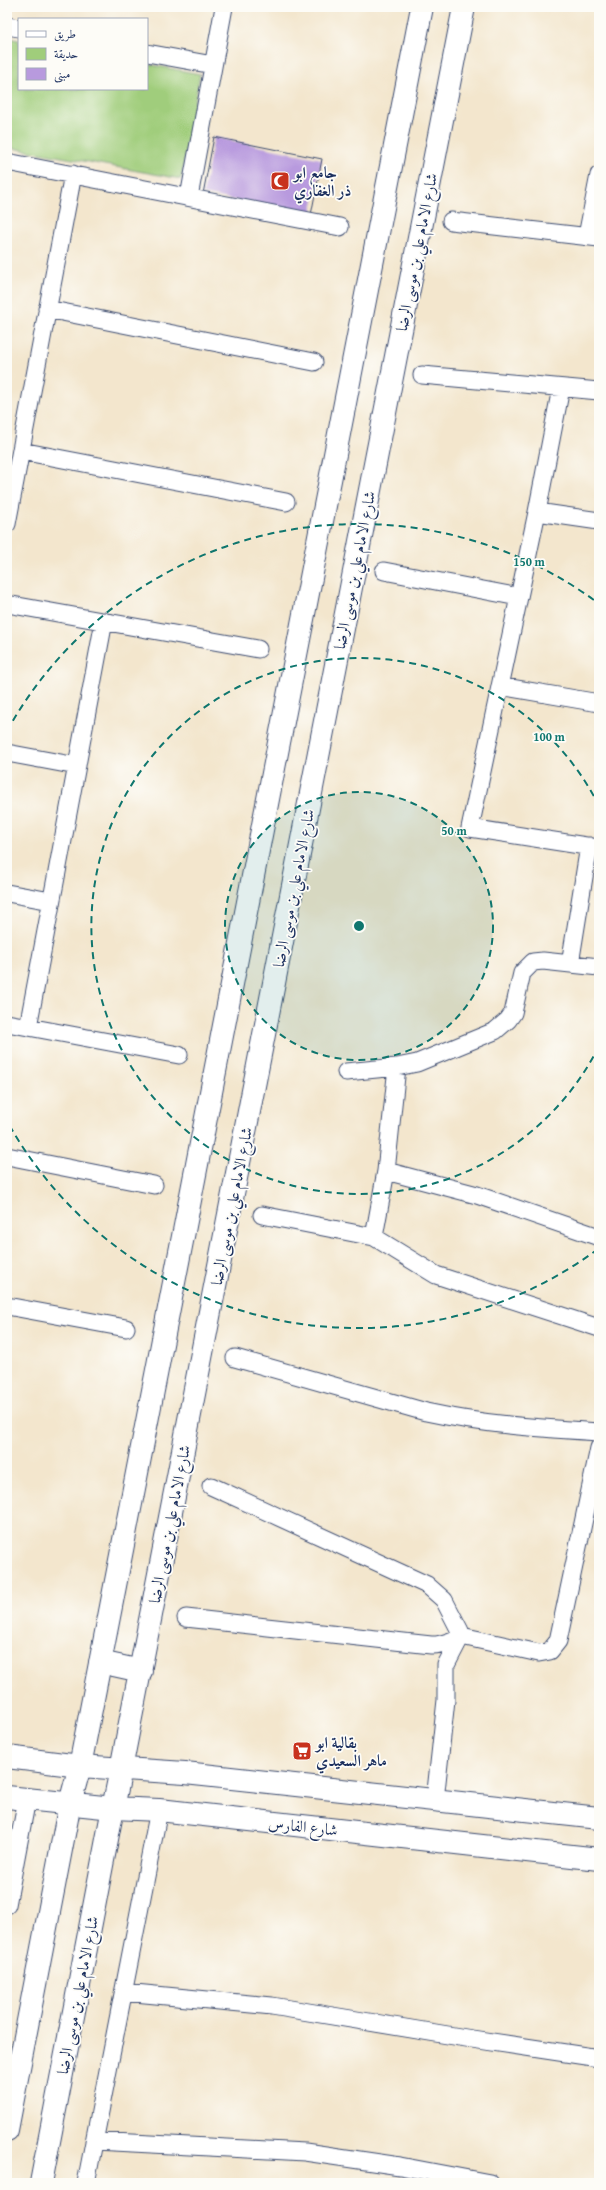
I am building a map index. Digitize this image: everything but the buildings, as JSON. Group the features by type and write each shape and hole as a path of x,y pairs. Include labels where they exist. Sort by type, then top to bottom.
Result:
{"main road":[{"path":"7,2130 70,1803 80,1766 422,7"},
{"name":"شارع الامام علي بن موسى الرضا","path":"41,2183 464,7"},
{"path":"100,1662 140,1671"},
{"path":"7,1757 80,1766 184,1772 599,1818"},
{"name":"شارع الفارس","path":"17,1798 113,1808 159,1810 599,1859"}],"street":[{"path":"189,197 224,7"},
{"path":"7,26 18,28"},
{"path":"148,53 213,65"},
{"path":"7,162 340,227"},
{"path":"7,524 73,174"},
{"path":"451,221 593,237 599,175"},
{"path":"47,309 314,362"},
{"path":"422,375 599,391"},
{"path":"561,388 537,512 470,828 594,847 570,964"},
{"path":"21,451 286,502"},
{"path":"537,512 599,521"},
{"path":"384,572 519,597"},
{"path":"7,604 258,649"},
{"path":"28,1027 104,621"},
{"path":"500,686 599,704"},
{"path":"7,753 77,766"},
{"path":"7,893 51,901"},
{"path":"346,1072 397,1067 435,1057 502,1027 513,1013 522,973 529,964 538,960 599,967"},
{"path":"7,1023 179,1055"},
{"path":"374,1237 386,1171 397,1067"},
{"path":"7,1156 154,1185"},
{"path":"386,1171 477,1195 599,1237"},
{"path":"262,1215 374,1237 436,1275 599,1328"},
{"path":"7,1306 126,1328"},
{"path":"235,1358 426,1412 457,1419 521,1428 599,1432"},
{"path":"186,1618 431,1646 444,1644 466,1637 545,1653 555,1647 558,1642 599,1448"},
{"path":"211,1486 428,1585 436,1592 450,1610 458,1625 460,1638 446,1665 446,1700 435,1800"},
{"path":"7,1905 17,1798"},
{"path":"86,2183 159,1810"},
{"path":"124,1992 272,2006 472,2040 599,2058"},
{"path":"94,2141 305,2152 400,2166 490,2183"}],"green space":[{"path":"7,38 18,40 18,90 148,90 148,64 200,74 181,179 7,147"}],"place":[{"name":"جامع ابو ذر الغفاري","path":"280,181"},
{"name":"بقالية ابو ماهر السعيدي","path":"302,1751"}]}
